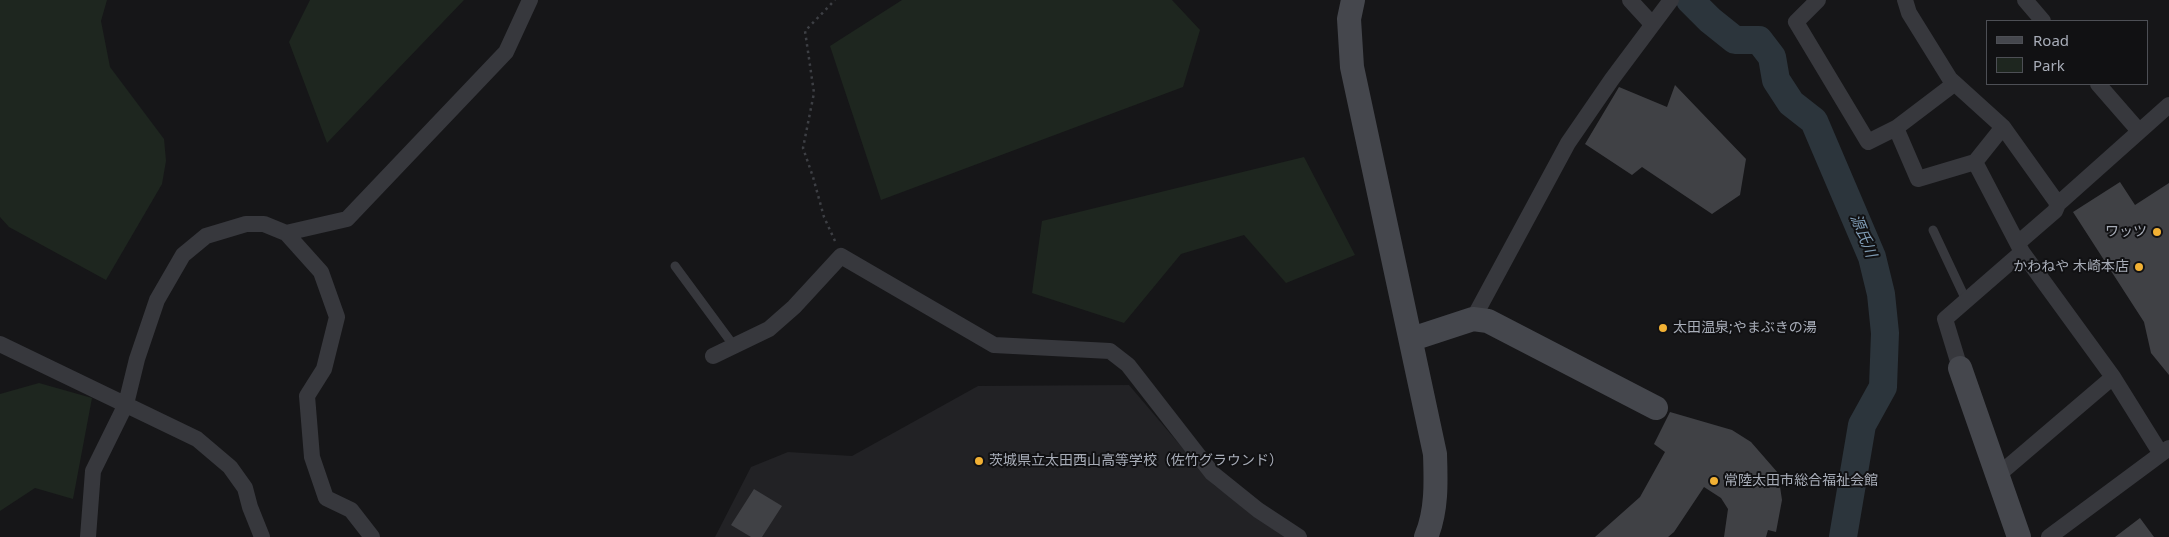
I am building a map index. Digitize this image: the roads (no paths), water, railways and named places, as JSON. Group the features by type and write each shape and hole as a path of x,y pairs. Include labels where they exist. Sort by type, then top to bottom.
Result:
{"street":[{"path":"286,233 347,219 506,52 530,0"},
{"path":"1353,0 1349,19 1352,67 1412,339 1435,454 1436,495 1431,526 1426,537"},
{"path":"1473,319 1568,143 1661,12 1630,0"},
{"path":"1818,0 1796,22 1868,142 1896,128 1954,84"},
{"path":"1905,0 1909,14 1954,84 2003,127 2058,204"},
{"path":"2025,0 2042,20"},
{"path":"2099,85 2139,131"},
{"path":"2019,537 1944,319 2020,247 2055,211 2058,204 2169,105"},
{"path":"1896,128 1918,179 1975,162 2003,127"},
{"path":"1975,162 2020,247 2165,451 2049,537"},
{"path":"88,537 93,471 126,404 137,359 157,300 182,255 206,236 246,224 264,224 286,233 321,272 337,317 324,369 307,396 312,457 326,498 351,510 372,537"},
{"path":"713,356 769,329 794,307 841,256 994,345 1110,352 1128,365 1212,473 1258,510 1299,537"},
{"path":"1412,339 1473,319 1488,321 1656,408"},
{"path":"0,344 196,439 230,467 245,488 262,537"},
{"path":"1998,476 2114,377"}],"lane":[{"path":"1933,230 1966,300"},
{"path":"675,266 734,346"}],"waterway":[{"name":"源氏川","path":"1690,0 1710,20 1735,40 1759,40 1772,57 1776,80 1791,103 1814,121 1872,257 1881,294 1885,333 1883,387 1862,425 1843,537"}],"place":[{"name":"ワッツ","path":"2157,232"},
{"name":"かわねや 木崎本店","path":"2139,267"},
{"name":"太田温泉;やまぶきの湯","path":"1663,328"},
{"name":"茨城県立太田西山高等学校（佐竹グラウンド）","path":"979,461"},
{"name":"常陸太田市総合福祉会館","path":"1714,481"}]}
